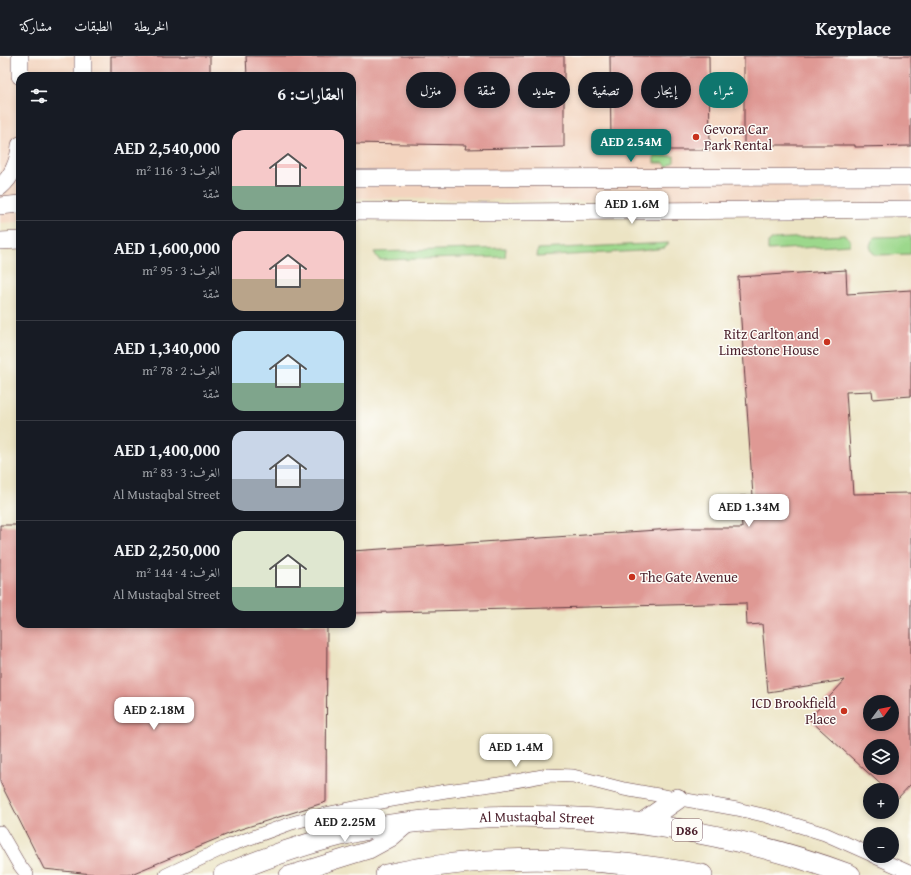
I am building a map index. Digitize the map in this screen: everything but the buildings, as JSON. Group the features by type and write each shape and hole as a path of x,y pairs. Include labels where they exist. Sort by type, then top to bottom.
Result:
{"main road":[{"path":"643,823 677,799"},
{"name":"Al Mustaqbal Street","path":"224,875 289,850 329,838 369,829 410,822 518,815 643,823 691,831 786,853 850,875"},
{"path":"386,875 442,865 532,859 624,863 702,875"}],"street":[{"path":"20,56 20,72"},
{"path":"83,56 83,72"},
{"path":"0,187 11,174 16,163"},
{"path":"356,178 911,177"},
{"path":"0,206 16,204"},
{"path":"356,211 508,212 911,209"},
{"path":"1,242 16,240"},
{"path":"166,875 228,846 292,823 325,814 392,800 446,791 499,784 536,777 560,775 573,776 624,789 737,809 825,834 863,851"},
{"path":"288,875 369,850 391,838 410,822"},
{"path":"0,832 18,863 27,875"},
{"path":"889,863 911,873"}],"shaded area":[{"path":"0,56 911,56 911,203 865,204 356,198 356,72 16,72 16,222 0,223"}],"green space":[{"path":"654,156 674,156 674,162 667,167 664,163 654,163"},
{"path":"845,235 850,239 850,245 768,250 768,243 773,239"},
{"path":"911,236 911,254 876,255 872,252 870,246 875,237"},
{"path":"669,243 665,248 640,251 537,257 538,249"},
{"path":"506,248 505,257 379,260 374,252"}],"place":[{"name":"Gevora Car Park Rental","path":"696,137"},
{"name":"Ritz Carlton and Limestone House","path":"827,342"},
{"name":"The Gate Avenue","path":"632,577"},
{"name":"ICD Brookfield Place","path":"844,711"}]}
